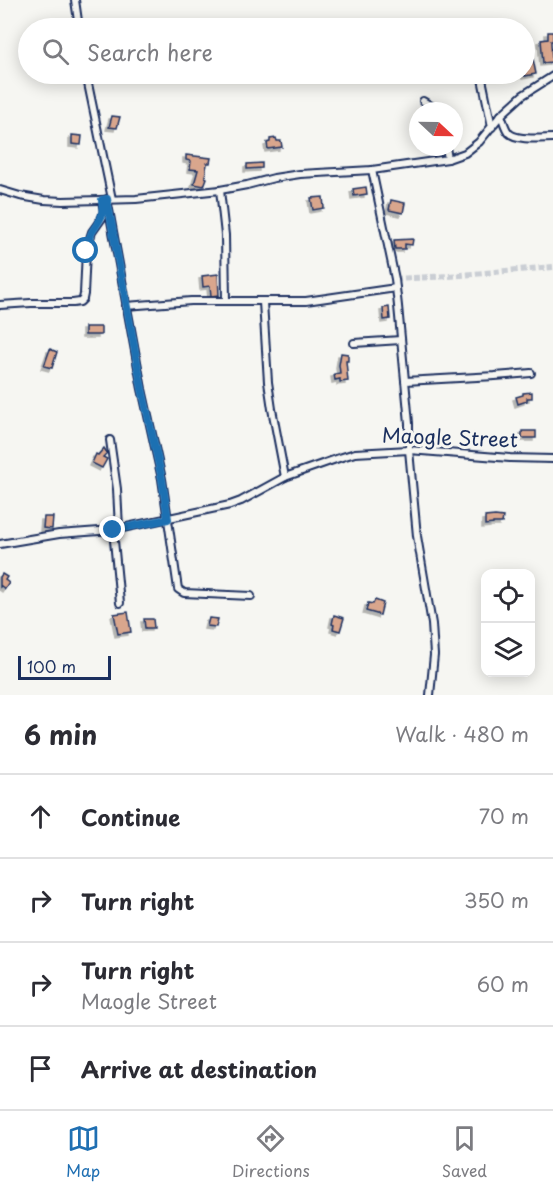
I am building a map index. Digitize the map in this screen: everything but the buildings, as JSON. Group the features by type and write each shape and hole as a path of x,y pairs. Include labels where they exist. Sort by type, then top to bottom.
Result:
{"street":[{"path":"75,0 78,18"},
{"path":"0,190 44,200 136,199 220,190 300,174 372,170 448,159 465,153 479,142 501,115 523,95 553,76"},
{"path":"88,84 126,306 162,479 178,589 181,592 191,593 251,596"},
{"path":"483,84 492,127"},
{"path":"501,115 510,134 516,137 553,138"},
{"path":"372,170 396,288 417,536 432,624 434,655 429,695"},
{"path":"220,190 225,235 226,301"},
{"path":"0,304 80,302 86,282 86,251 92,232 102,218 107,199"},
{"path":"126,306 226,301 306,301 396,288"},
{"path":"263,302 268,382 285,477"},
{"path":"354,343 401,340"},
{"path":"405,381 531,373"},
{"path":"110,440 117,489 116,529 120,603"},
{"name":"Maogle Street","path":"0,544 59,534 116,529 230,505 285,477 355,453 410,450 553,459"}],"tunnel":[{"path":"395,279 553,267"}],"route":[{"path":"86,251 92,232 102,218 104,211 102,200 107,199 168,519 113,530"}]}
